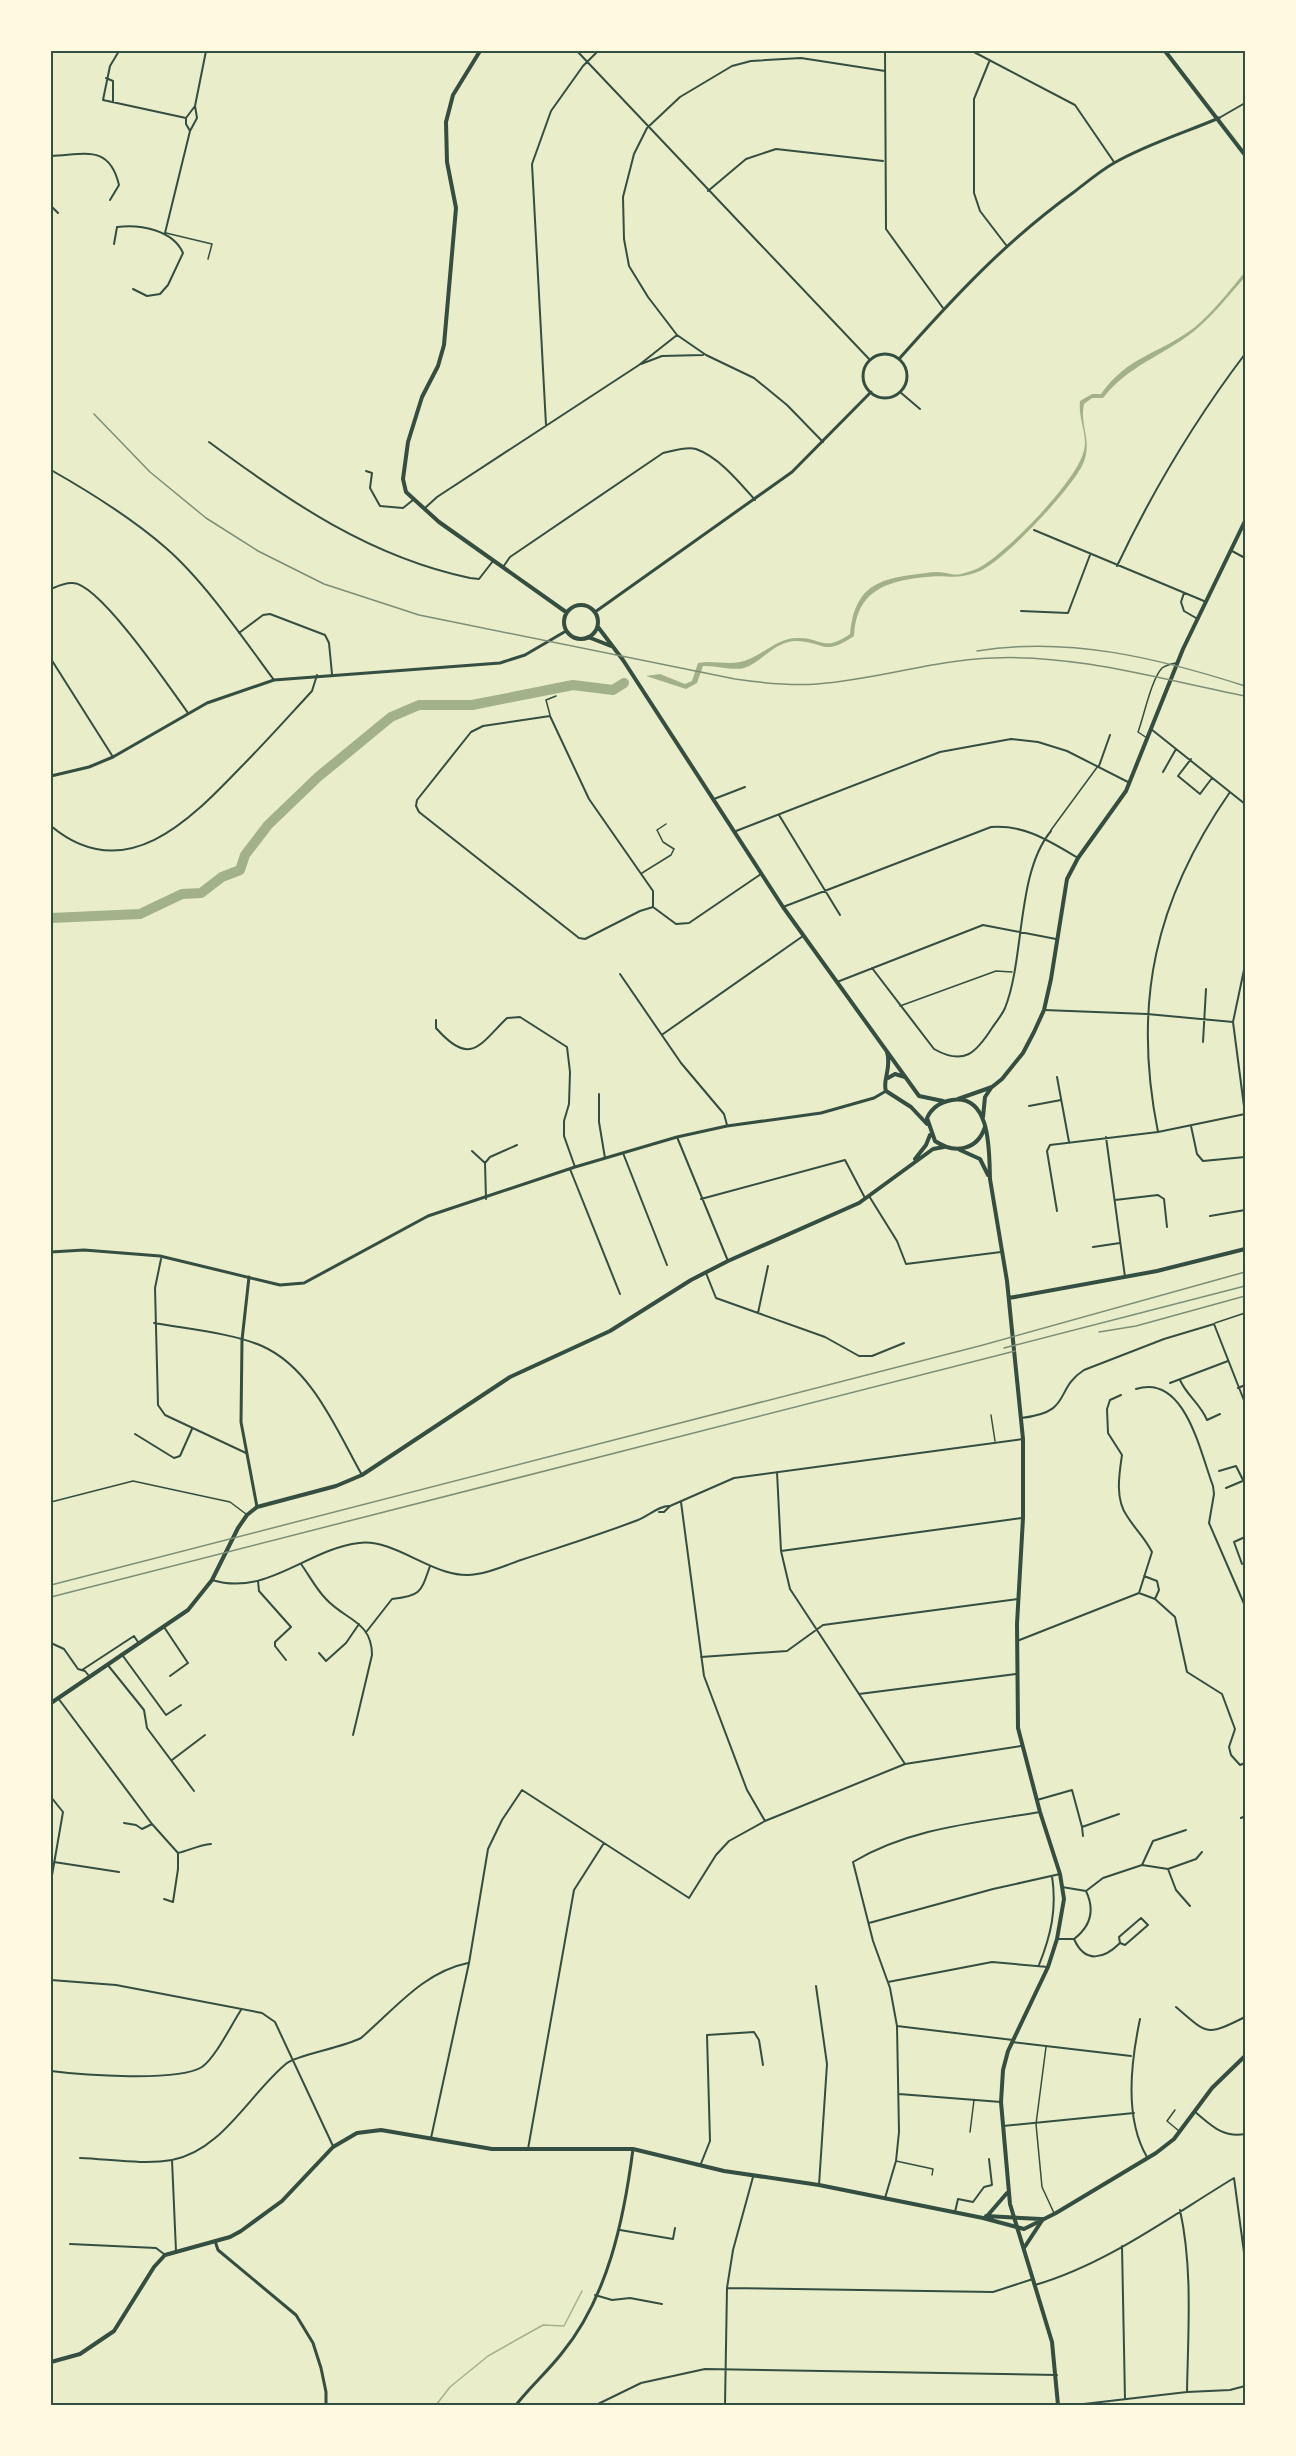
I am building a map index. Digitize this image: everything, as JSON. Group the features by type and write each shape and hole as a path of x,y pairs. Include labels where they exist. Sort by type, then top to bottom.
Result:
{"main road":[{"path":"480,51 453,95 445,133 449,176 456,208 442,353 418,407 405,452 403,479 406,492 423,510 566,612"},
{"path":"1166,51 1245,155"},
{"path":"1058,2405 1057,2375 1052,2342 1016,2226 1008,2192 1001,2102 1003,2070 1013,2041 1048,1967 1063,1912 1060,1874 1040,1812 1018,1728 1016,1674 1023,1518 1023,1439 1012,1322 983,1118 986,1097 992,1087 1008,1074 1023,1053 1044,1010 1065,888 1078,858 1121,800 1130,783 1168,683 1196,618 1245,521"},
{"path":"612,646 588,637 578,638 566,631 564,620 566,612 576,607 586,607 595,612 598,627 623,660 733,832 783,907 886,1051 921,1097 946,1101"},
{"path":"588,637 598,627"},
{"path":"886,1051 890,1063 886,1091 912,1107 927,1124 935,1141 980,1160 990,1179"},
{"path":"887,1079 895,1074 909,1079"},
{"path":"927,1124 933,1108 946,1101 992,1087"},
{"path":"957,1099 973,1105 983,1118"},
{"path":"956,1149 966,1149 974,1144 985,1127"},
{"path":"912,1163 926,1145 929,1131"},
{"path":"51,1703 188,1610 220,1567 238,1528 247,1515 257,1507 336,1486 362,1475 510,1377 610,1331 706,1273 867,1198 933,1149 948,1147"},
{"path":"1009,1298 1125,1277 1245,1249"},
{"path":"51,2362 81,2354 114,2331 154,2266 165,2255 241,2231 282,2201 333,2147 357,2133 381,2130 492,2149 633,2150 700,2166 819,2185 1027,2228 1148,2158 1174,2139 1222,2077 1245,2056"},
{"path":"982,2218 988,2215 1008,2192"},
{"path":"988,2215 1043,2219"},
{"path":"1024,2248 1043,2219"}],"street":[{"path":"119,51 106,78 103,100 186,118"},
{"path":"165,233 190,131 197,118 195,106 206,51"},
{"path":"576,51 870,360"},
{"path":"546,425 532,164 551,111 585,63 598,51"},
{"path":"885,51 886,229 943,308"},
{"path":"972,51 989,62 1075,105 1114,163"},
{"path":"823,442 787,405 754,378 706,355 677,335 642,288 629,266 626,253 623,197 634,154 647,128 697,85 723,70 741,64 801,58 885,71"},
{"path":"989,62 974,99 974,194 980,211 1006,245"},
{"path":"106,78 113,81 113,102"},
{"path":"899,359 943,308 1006,245 1114,163 1219,118 1245,103"},
{"path":"190,131 186,118 195,106"},
{"path":"708,191 746,159 777,149 884,161"},
{"path":"51,156 84,152 98,155 110,164 119,185 110,200"},
{"path":"51,206 58,213"},
{"path":"114,244 117,227 165,233 183,253 168,285 160,294 147,296 133,289"},
{"path":"423,510 437,497 639,365 677,335"},
{"path":"1117,566 1154,491 1179,449 1245,354"},
{"path":"639,365 662,356 706,355"},
{"path":"882,355 899,359 906,375 900,392 885,398 866,388 863,375 870,360 882,355"},
{"path":"595,612 792,472 871,392"},
{"path":"900,392 920,409"},
{"path":"209,442 314,516 394,556 479,579 493,561"},
{"path":"503,567 510,557 663,453 681,448 696,449 709,456 755,500"},
{"path":"51,470 79,486 166,547 239,633 274,680"},
{"path":"366,471 372,473 370,488 380,506 403,508 413,500"},
{"path":"1034,530 1204,601"},
{"path":"1229,549 1245,558"},
{"path":"1021,611 1068,614 1090,555"},
{"path":"51,590 61,584 74,582 87,588 110,611 188,712"},
{"path":"1184,593 1181,602 1184,611 1196,618"},
{"path":"239,633 263,615 270,614 325,635 329,643 332,674"},
{"path":"51,776 89,768 113,757 188,712 234,692 274,680 500,663 525,655 566,631"},
{"path":"51,659 113,757"},
{"path":"51,826 72,840 95,848 117,850 140,847 172,832 204,806 312,692 317,675"},
{"path":"653,908 653,891 589,799 550,716 483,726 471,732 417,800 416,806 419,812 579,938 585,939 640,911 653,908 676,924 689,923 761,874"},
{"path":"1151,729 1245,804"},
{"path":"1099,766 1110,735"},
{"path":"733,832 940,752 962,746 1011,740 1038,742 1099,766 1130,783"},
{"path":"1163,772 1177,748"},
{"path":"1191,759 1179,776 1200,794 1212,777"},
{"path":"712,800 745,787"},
{"path":"1158,1132 1150,1088 1147,1014 1153,970 1177,887 1200,838 1230,792"},
{"path":"779,814 840,915"},
{"path":"783,907 982,829 999,826 1045,838 1078,858"},
{"path":"872,968 934,1048 945,1055 957,1057 969,1055 980,1047 1005,1009 1033,868 1045,838 1051,831"},
{"path":"837,982 984,924 1057,939"},
{"path":"663,1034 804,936"},
{"path":"1057,1212 1047,1147 1106,1137 1158,1132 1245,1114 1233,1022 1245,964"},
{"path":"620,974 681,1063 724,1114 727,1126"},
{"path":"1203,1042 1206,989"},
{"path":"1044,1010 1147,1014 1233,1022"},
{"path":"436,1020 436,1028 445,1038 460,1048 475,1049 487,1042 507,1018 520,1017 567,1047 570,1072 569,1104 564,1121 564,1136 575,1167"},
{"path":"1057,1077 1069,1142"},
{"path":"51,1252 84,1250 162,1256 280,1285 310,1282 428,1216 575,1167 677,1137 727,1126 821,1113 873,1098 886,1091"},
{"path":"599,1094 599,1122 605,1158"},
{"path":"1029,1106 1061,1100"},
{"path":"1191,1125 1197,1154 1203,1161 1245,1157"},
{"path":"677,1137 728,1262"},
{"path":"1106,1137 1125,1277"},
{"path":"486,1198 485,1163 490,1157 517,1145"},
{"path":"472,1151 485,1163"},
{"path":"622,1153 667,1265"},
{"path":"701,1199 844,1160 897,1241 906,1264 1002,1252"},
{"path":"570,1169 620,1294"},
{"path":"1115,1200 1158,1195 1164,1199 1167,1227"},
{"path":"1210,1216 1245,1210"},
{"path":"1093,1247 1120,1244"},
{"path":"161,1259 155,1288 154,1323 158,1405 165,1416 247,1454"},
{"path":"758,1313 768,1266"},
{"path":"706,1273 716,1298 825,1337 864,1357 872,1356 904,1342"},
{"path":"249,1277 242,1340 241,1422 257,1507"},
{"path":"154,1323 242,1340 262,1346 284,1358 315,1393 362,1475"},
{"path":"1021,1418 1041,1415 1056,1407 1076,1376 1084,1370 1164,1339 1214,1323 1245,1403"},
{"path":"1170,1383 1228,1361"},
{"path":"1180,1380 1186,1393 1200,1403 1207,1420 1220,1414"},
{"path":"1136,1389 1149,1385 1161,1388 1182,1406 1213,1486 1214,1494 1209,1523 1245,1606"},
{"path":"1238,1388 1245,1385"},
{"path":"1121,1395 1110,1400 1107,1421 1108,1433 1122,1455 1118,1477 1123,1509 1152,1552 1139,1593"},
{"path":"135,1434 174,1458 180,1456 192,1429"},
{"path":"212,1580 224,1584 258,1581 281,1574 327,1551 363,1542 383,1546 455,1574 479,1574 594,1537 657,1512 664,1512 670,1506 734,1478 1023,1439"},
{"path":"1219,1471 1236,1466 1244,1480 1226,1488"},
{"path":"777,1472 781,1551 790,1589 905,1764"},
{"path":"681,1502 704,1676 747,1790 765,1821"},
{"path":"781,1551 1023,1518"},
{"path":"1242,1564 1233,1542 1245,1537"},
{"path":"301,1564 327,1600 367,1631 372,1642 372,1655 353,1735"},
{"path":"367,1631 392,1599 414,1597 423,1588 430,1566"},
{"path":"1144,1576 1156,1581 1159,1590 1155,1599"},
{"path":"258,1581 259,1591 291,1627 275,1642 275,1646 286,1660"},
{"path":"1017,1641 1139,1593 1155,1599 1175,1617 1187,1672 1222,1694 1235,1730 1229,1747 1231,1755 1240,1765 1245,1763"},
{"path":"700,1657 787,1651 823,1625 1018,1599"},
{"path":"319,1653 326,1661 346,1642 359,1624"},
{"path":"163,1627 188,1663 170,1676"},
{"path":"82,1670 134,1636 138,1642"},
{"path":"51,1643 64,1649 78,1669 89,1676"},
{"path":"121,1654 166,1715 181,1705"},
{"path":"107,1664 144,1710 147,1728 195,1791"},
{"path":"859,1694 1016,1674"},
{"path":"58,1698 152,1824 178,1853 173,1902 164,1899"},
{"path":"172,1760 205,1735"},
{"path":"431,2138 469,1963 489,1850 501,1820 522,1790 689,1898 716,1855 729,1840 765,1821 905,1764 1023,1746"},
{"path":"1037,1800 1072,1790 1083,1836"},
{"path":"51,1797 63,1812 51,1881"},
{"path":"885,2198 896,2161 899,2094 897,2026 888,1982 853,1862 884,1846 919,1833 952,1825 1040,1812"},
{"path":"1082,1827 1119,1814"},
{"path":"124,1823 136,1825 142,1829 152,1824"},
{"path":"1143,1865 1153,1841 1186,1830"},
{"path":"528,2150 574,1890 604,1843"},
{"path":"178,1853 192,1850 200,1845 212,1844"},
{"path":"1062,1887 1086,1891 1104,1878 1143,1865 1168,1869 1196,1859 1202,1852"},
{"path":"54,1862 118,1872"},
{"path":"1168,1869 1176,1890 1190,1906"},
{"path":"869,1923 993,1889 1060,1874"},
{"path":"1039,1965 1051,1933 1054,1911 1052,1876"},
{"path":"1057,1939 1074,1939 1089,1923 1092,1910 1086,1891"},
{"path":"1141,1918 1148,1924 1125,1945 1120,1943 1119,1937 1141,1918"},
{"path":"1074,1939 1079,1951 1088,1956 1108,1955 1120,1943"},
{"path":"888,1982 992,1962 1048,1967"},
{"path":"80,2158 172,2160 187,2156 206,2146 291,2061 355,2041 426,1980 450,1967 469,1963"},
{"path":"51,1980 116,1985 262,2013 275,2022 291,2061 333,2147"},
{"path":"816,1986 827,2064 819,2185"},
{"path":"1176,2007 1203,2030 1209,2032 1245,2017"},
{"path":"51,2071 171,2076 191,2072 204,2065 241,2010"},
{"path":"1140,2019 1132,2056 1134,2113 1139,2140 1148,2158"},
{"path":"897,2026 1132,2056"},
{"path":"700,2166 710,2141 707,2035 754,2032 759,2040 763,2065"},
{"path":"899,2094 1001,2102"},
{"path":"1194,2111 1222,2134 1232,2136 1245,2134"},
{"path":"1003,2126 1134,2113"},
{"path":"516,2405 563,2352 595,2295 620,2230 633,2150"},
{"path":"956,2212 958,2199 973,2202 984,2187 992,2185 989,2159"},
{"path":"172,2160 176,2252"},
{"path":"725,2405 727,2288 733,2250 753,2174"},
{"path":"1035,2285 1070,2274 1122,2246 1234,2178 1245,2260"},
{"path":"1180,2211 1184,2227 1189,2313 1187,2392"},
{"path":"620,2230 673,2239 675,2228"},
{"path":"215,2241 218,2250 296,2316 313,2343 321,2368 326,2405"},
{"path":"70,2244 156,2248 165,2255"},
{"path":"1122,2246 1125,2399"},
{"path":"727,2288 993,2292 1033,2279"},
{"path":"595,2295 612,2300 630,2298 662,2304"},
{"path":"596,2405 641,2383 680,2373 725,2369 1057,2375"},
{"path":"1075,2405 1187,2392 1230,2390 1245,2386"},
{"path":"608,2398 611,2405"}],"lane":[{"path":"165,233 212,244 208,259"},
{"path":"1148,738 1137,732 1163,668 1177,663"},
{"path":"550,716 546,700 556,696"},
{"path":"1051,831 1099,766"},
{"path":"642,873 671,855 674,849 663,842 657,830 666,824"},
{"path":"900,1006 996,971 1013,972"},
{"path":"1214,1323 1245,1313"},
{"path":"991,1415 995,1442"},
{"path":"51,1502 134,1481 230,1502 247,1515"},
{"path":"1046,2045 1036,2124 1042,2187 1054,2214"},
{"path":"970,2132 974,2100"},
{"path":"1175,2110 1167,2121 1180,2131"},
{"path":"896,2161 933,2169 932,2175"}],"shaded area":[{"path":"1245,272 1245,277 1227,298 1193,332 1134,369 1103,398 1092,398 1084,404 1083,419 1087,450 1082,466 1036,523 991,564 965,576 912,579 876,591 860,608 854,636 836,646 824,647 806,642 789,642 744,668 703,666 697,683 686,689 646,676 660,674 685,684 692,681 698,663 740,662 789,639 805,638 823,643 841,640 850,634 852,620 861,599 875,585 897,577 928,573 961,574 975,570 994,558 1041,513 1079,463 1085,444 1080,401 1092,394 1101,394 1121,372 1132,364 1191,330"}],"waterway":[{"path":"51,918 140,914 182,894 201,893 222,877 240,870 245,855 268,825 318,777 391,717 419,705 472,705 573,685 613,690 624,683"},
{"path":"436,2405 450,2387 488,2356 543,2325 564,2326 582,2291"}],"railway":[{"path":"94,414 150,472 206,518 258,551 324,584 419,615 735,679 765,683 796,685 839,682 948,662 1025,658 1088,664 1245,696"},
{"path":"977,651 1045,646 1112,652 1179,667 1245,686"},
{"path":"51,1585 983,1345 1245,1272"},
{"path":"1004,1348 1245,1286"},
{"path":"1099,1332 1136,1326 1245,1296"},
{"path":"51,1597 1015,1351"}]}
